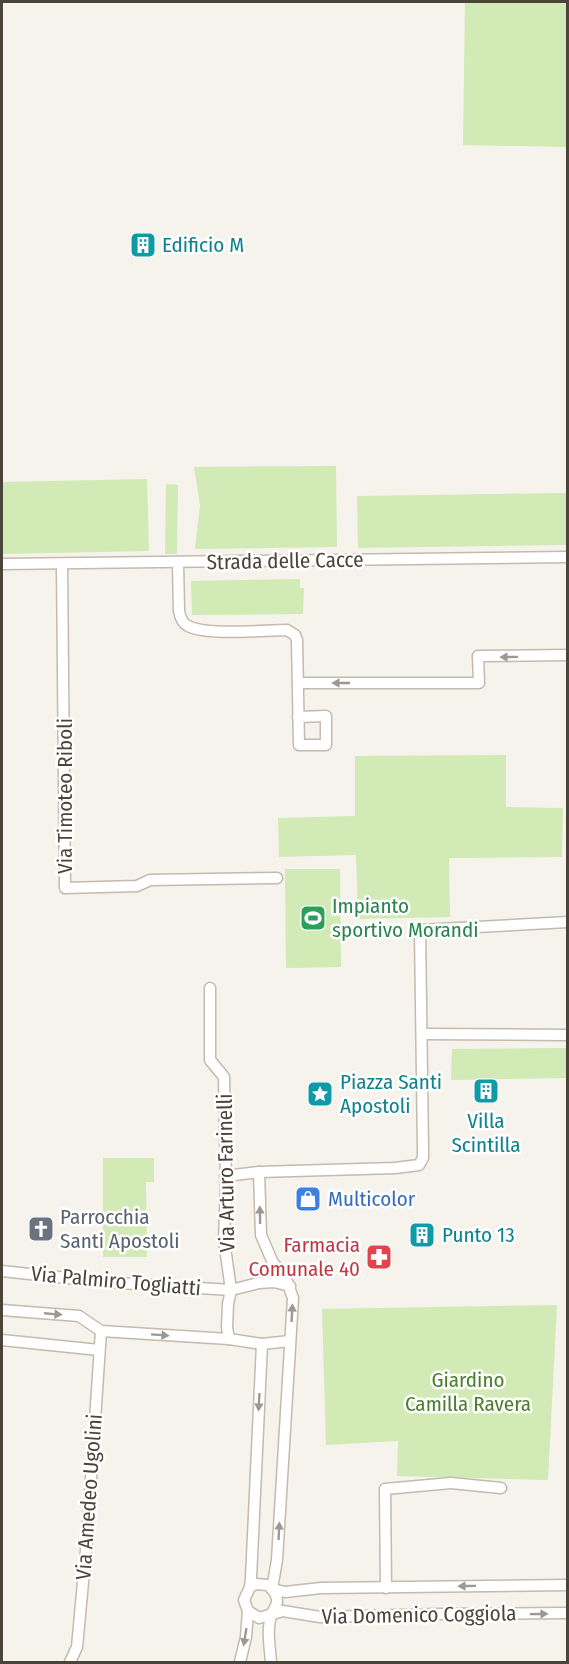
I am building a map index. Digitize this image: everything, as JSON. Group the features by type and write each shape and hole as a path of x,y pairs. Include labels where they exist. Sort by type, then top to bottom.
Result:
{"street":[{"name":"Strada delle Cacce","path":"2,564 567,557"},
{"path":"178,562 179,611 184,624 205,631 287,630 297,639 298,717"},
{"name":"Via Timoteo Riboli","path":"62,564 65,888 137,886 150,880 277,878"},
{"path":"298,683 478,683 478,656 567,655"},
{"path":"225,1176 259,1172 395,1168 419,1165 423,1158 420,930 567,922"},
{"name":"Via Arturo Farinelli","path":"210,988 210,1060 224,1077 224,1240 231,1290 227,1327 229,1339"},
{"path":"423,1034 567,1035"},
{"name":"Via Arturo Farinelli","path":"259,1172 261,1235 273,1263 290,1286"},
{"name":"Via Palmiro Togliatti","path":"2,1271 104,1282 231,1290"},
{"path":"231,1290 274,1282 290,1286 293,1298 277,1560 272,1589"},
{"name":"Via Palmiro Togliatti","path":"2,1310 79,1316 101,1331 229,1339"},
{"name":"Via Amedeo Ugolini","path":"70,1662 77,1647 101,1331"},
{"path":"229,1339 262,1344 290,1341"},
{"path":"2,1340 99,1350"},
{"path":"240,1662 246,1637 248,1611 244,1600 250,1587 262,1344"},
{"path":"386,1588 385,1489 451,1483 501,1488"},
{"path":"250,1587 263,1584 268,1585 275,1592 277,1604 272,1613 269,1636 272,1662"},
{"name":"Via Domenico Coggiola","path":"272,1589 285,1592 321,1588 567,1585"},
{"path":"248,1611 260,1618 272,1613"},
{"name":"Via Domenico Coggiola","path":"272,1613 283,1611 320,1617 567,1613"}],"green space":[{"path":"465,2 567,2 567,147 463,145"},
{"path":"336,466 337,547 195,549 200,505 194,467"},
{"path":"147,479 149,551 2,554 2,482"},
{"path":"166,484 178,485 177,554 165,554"},
{"path":"567,493 567,545 358,548 357,496"},
{"path":"300,579 300,588 304,588 303,614 192,615 191,581"},
{"path":"506,755 506,807 563,808 562,857 449,858 450,917 358,919 356,855 279,857 278,818 355,816 355,756"},
{"name":"Impianto sportivo Morandi","path":"285,869 340,869 341,967 286,968"},
{"path":"567,1048 567,1078 451,1080 452,1049"},
{"path":"103,1158 154,1158 154,1182 146,1182 147,1257 103,1257"},
{"name":"Giardino Camilla Ravera","path":"557,1305 548,1480 397,1476 398,1441 326,1445 322,1309"}],"place":[{"name":"Edificio M","path":"143,245"},
{"name":"Impianto sportivo Morandi","path":"313,918"},
{"name":"Villa Scintilla","path":"486,1091"},
{"name":"Piazza Santi Apostoli","path":"320,1094"},
{"name":"Multicolor","path":"308,1199"},
{"name":"Parrocchia Santi Apostoli","path":"41,1229"},
{"name":"Punto 13","path":"422,1235"},
{"name":"Farmacia Comunale 40","path":"379,1257"}]}
